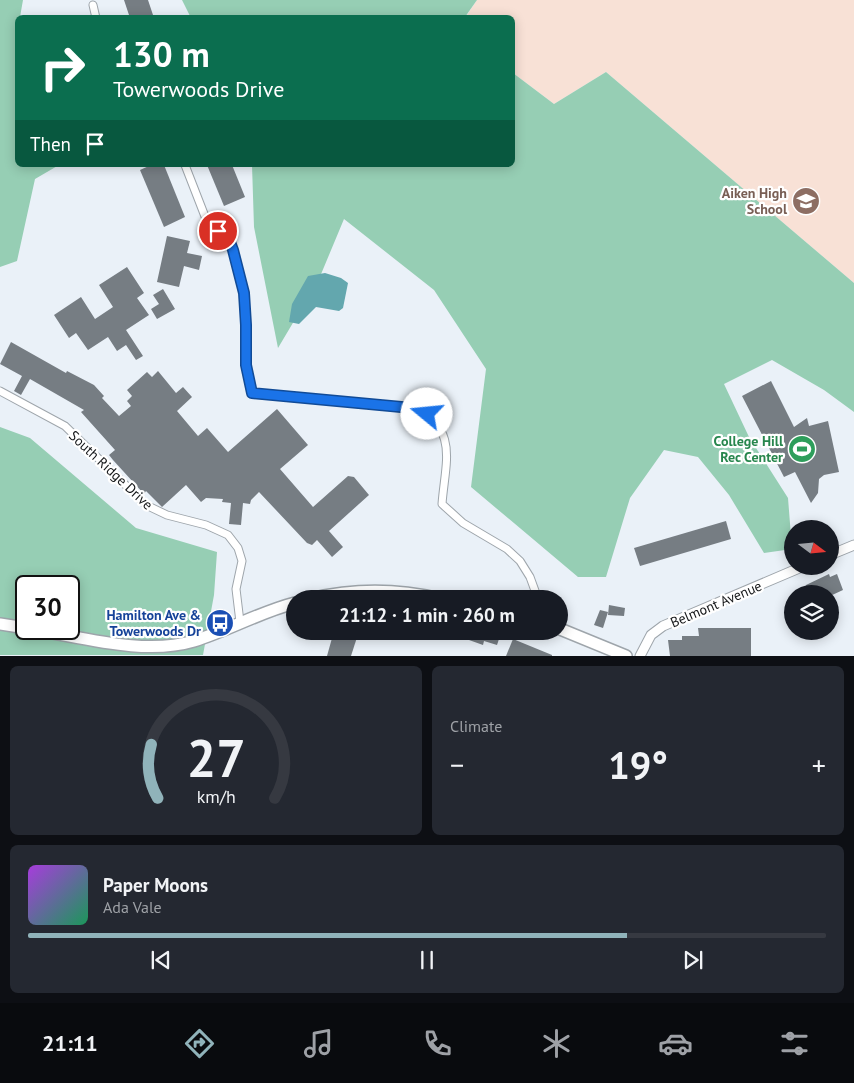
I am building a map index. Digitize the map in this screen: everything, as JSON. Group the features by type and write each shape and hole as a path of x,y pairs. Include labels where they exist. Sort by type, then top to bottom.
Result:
{"main road":[{"path":"80,637 132,646 153,647 194,641 286,606"},
{"path":"0,624 15,626"},
{"path":"568,631 626,656"}],"street":[{"path":"93,5 95,15"},
{"path":"186,167 206,219 230,242 233,250 244,293 246,365 252,393 412,408 427,414 443,434 446,445 447,459 442,504 463,523 507,549 520,561 530,576 535,590"},
{"name":"South Ridge Drive","path":"0,391 65,426 146,505 167,516 206,525 228,535 238,548 242,561 236,590 240,622"},
{"path":"839,552 854,545"},
{"name":"Belmont Avenue","path":"640,656 651,635 662,626 784,574"}],"shaded area":[{"name":"Aiken High School","path":"477,0 854,0 854,283 606,72 554,104 515,75 515,15 467,15"}],"green space":[{"path":"0,0 23,0 20,15 15,15 15,167 56,167 35,179 17,261 0,267"},
{"path":"182,0 477,0 466,15 190,15"},
{"path":"606,72 854,283 854,412 824,390 772,360 724,384 749,437 788,498 790,520 784,520 784,550 764,553 729,495 698,457 664,450 630,498 606,577 578,577 471,487 486,369 434,290 344,219 319,279 278,348 254,227 252,167 515,167 515,75 554,104"},
{"path":"0,427 30,438 136,528 217,552 214,595 203,655 0,655"}],"water":[{"path":"325,273 341,278 348,283 343,308 339,311 316,307 299,324 289,322 292,304 308,276"}],"building":[{"path":"124,0 148,0 153,15 129,15"},
{"path":"147,167 165,167 185,217 164,227 140,170"},
{"path":"208,167 233,167 245,197 224,206"},
{"path":"167,236 190,241 187,253 202,256 199,270 184,266 179,287 157,282"},
{"path":"127,267 144,293 137,298 149,315 126,330 143,356 136,360 126,345 117,351 108,337 88,350 76,333 69,338 54,315 81,297 95,319 113,307 99,285"},
{"path":"163,289 175,309 157,319 151,309 159,304 153,295"},
{"path":"11,342 66,373 67,371 94,385 104,396 102,398 119,416 131,406 127,401 132,396 127,390 147,372 152,377 158,371 176,393 183,387 192,397 177,411 198,436 207,428 228,452 277,409 308,445 280,469 313,507 348,476 354,477 369,495 329,531 343,547 332,557 317,540 312,545 307,543 259,492 251,500 250,504 243,503 241,525 229,524 231,503 222,502 223,499 206,498 201,502 186,485 162,507 146,491 144,494 113,460 109,455 115,450 81,412 84,410 30,379 21,395 14,391 22,376 0,364"},
{"name":"College Hill Rec Center","path":"771,381 794,427 807,418 809,426 828,421 839,472 824,475 819,479 818,493 811,503 795,472 784,477 742,396"},
{"path":"726,521 731,539 640,566 634,548"},
{"path":"827,575 830,577 837,575 843,590 839,592 839,585 806,585"},
{"path":"609,605 625,608 624,616 608,615"},
{"path":"600,610 608,612 603,628 594,625"},
{"path":"698,628 751,628 751,656 670,656 668,640 682,640 682,636 699,636"},
{"path":"331,640 356,640 351,656 327,656"},
{"path":"469,640 499,640 497,645 484,641 483,645"},
{"path":"513,640 552,655 552,656 506,656"}],"place":[{"name":"Aiken High School","path":"806,201"},
{"name":"College Hill Rec Center","path":"802,449"},
{"name":"Hamilton Ave & Towerwoods Dr","path":"220,623"}],"route":[{"path":"218,231 230,242 244,293 246,365 252,393 412,408 427,414"}]}
